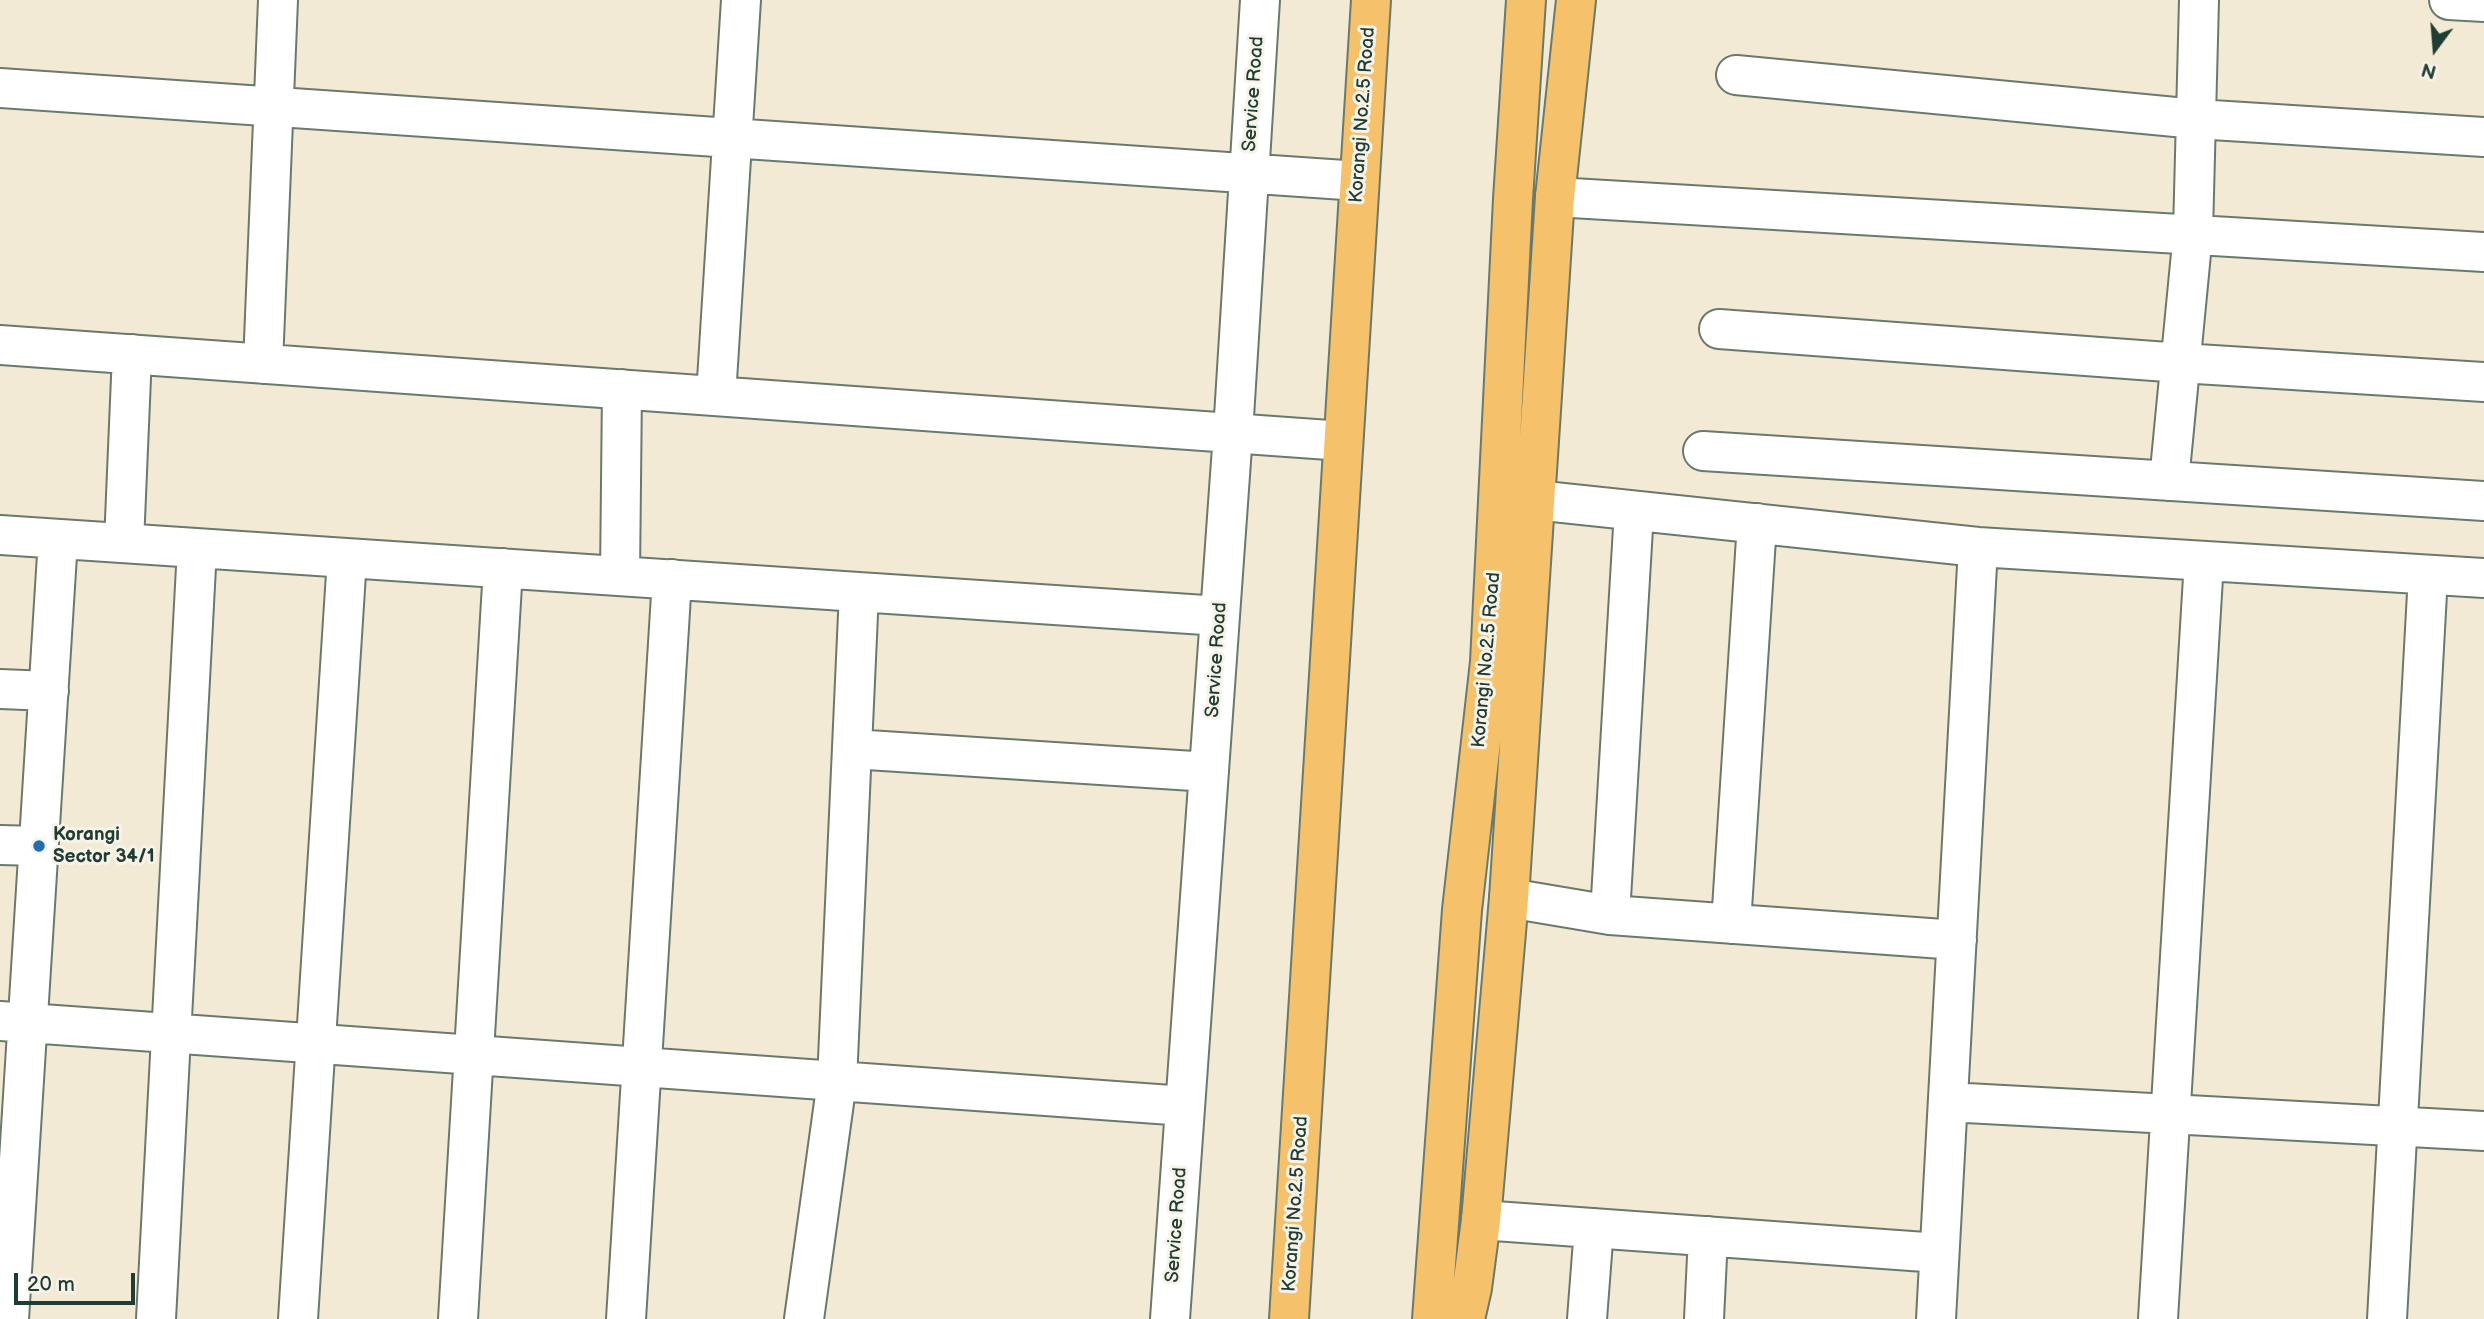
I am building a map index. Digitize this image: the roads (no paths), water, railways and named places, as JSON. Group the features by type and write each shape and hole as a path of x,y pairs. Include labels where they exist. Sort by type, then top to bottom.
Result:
{"main road":[{"name":"Korangi No.2.5 Road","path":"1289,1319 1371,0"},
{"name":"Korangi No.2.5 Road","path":"1432,1319 1462,911 1490,662 1513,199 1526,0"},
{"path":"1465,1319 1481,1220 1509,898 1555,197 1576,0"}],"street":[{"path":"263,364 278,0"},
{"path":"716,396 741,0"},
{"name":"Service Road","path":"1170,1319 1233,433 1260,0"},
{"path":"2169,481 2193,233 2199,0"},
{"path":"2449,0 2484,2"},
{"path":"1736,75 2196,119 2484,137"},
{"path":"0,88 1359,181"},
{"path":"1555,197 2484,252"},
{"path":"1719,329 2484,382"},
{"path":"0,345 1343,441"},
{"path":"124,543 132,354"},
{"path":"620,576 622,389"},
{"path":"1703,451 2484,501"},
{"path":"1535,500 1978,547 2484,578"},
{"path":"1610,915 1634,511"},
{"path":"1731,923 1757,523"},
{"path":"0,535 1220,616"},
{"path":"9,1319 14,1022 39,846 58,538"},
{"path":"1936,1319 1978,547"},
{"path":"156,1319 197,548"},
{"path":"298,1319 347,558"},
{"path":"2158,1319 2204,561"},
{"path":"458,1319 503,568"},
{"path":"2387,1319 2428,575"},
{"path":"626,1319 672,579"},
{"path":"804,1319 837,1081 859,592"},
{"path":"0,689 49,691"},
{"path":"852,749 1209,772"},
{"path":"0,845 39,846"},
{"path":"1509,898 1610,915 1957,940"},
{"path":"14,1022 1185,1106"},
{"path":"1948,1102 2484,1131"},
{"path":"1481,1220 1940,1253"},
{"path":"1587,1319 1594,1228"},
{"path":"1704,1319 1708,1236"}],"place":[{"name":"Korangi Sector 34/1","path":"39,846"}]}
